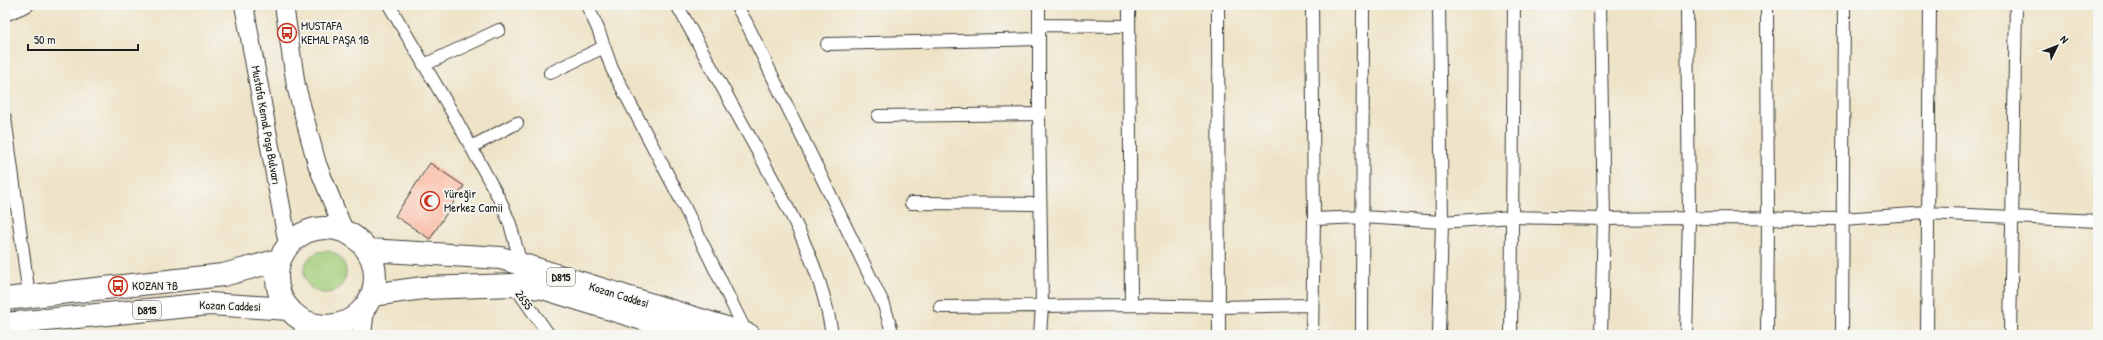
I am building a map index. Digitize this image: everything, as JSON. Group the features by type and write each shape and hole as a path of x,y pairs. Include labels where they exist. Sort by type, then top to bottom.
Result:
{"highway":[{"path":"329,227 344,231 358,239 368,250 374,264 376,280 368,302 352,320 335,326 318,326 299,321 280,294 277,277 284,253 299,235 314,229 329,227"},
{"name":"Kozan Caddesi","path":"368,250 502,258 748,335"},
{"name":"D815","path":"5,299 223,275 284,253"},
{"name":"Kozan Caddesi","path":"368,302 423,288 514,285 543,288 694,335"},
{"name":"Kozan Caddesi","path":"5,324 209,304 299,321"}],"main road":[{"name":"Mustafa Kemal Paşa Bulvarı","path":"244,5 284,253"},
{"path":"284,5 296,86 317,164 344,231"},
{"path":"362,335 368,302"}],"street":[{"path":"5,15 28,5"},
{"path":"389,5 471,147 510,224 521,264"},
{"path":"587,5 616,76 680,198 748,335"},
{"path":"677,5 786,204 818,276 828,306 832,335"},
{"path":"736,5 746,22 874,283 884,305 893,335"},
{"path":"1039,5 1042,306 1040,335"},
{"path":"1128,5 1131,305"},
{"path":"1218,5 1219,335"},
{"path":"1312,5 1314,219 1312,335"},
{"path":"1362,335 1363,5"},
{"path":"1438,335 1442,222 1439,5"},
{"path":"1511,335 1514,5"},
{"path":"1600,5 1604,219 1601,335"},
{"path":"1686,335 1689,218 1687,5"},
{"path":"1766,5 1768,218 1767,335"},
{"path":"1842,335 1844,5"},
{"path":"1927,335 1930,5"},
{"path":"2010,335 2016,5"},
{"path":"1039,25 1128,26"},
{"path":"424,65 499,30"},
{"path":"827,44 1039,39"},
{"path":"550,73 604,47"},
{"path":"878,116 1039,114"},
{"path":"5,118 30,296"},
{"path":"471,147 517,123"},
{"path":"911,204 1040,204"},
{"path":"1314,219 1363,217 1442,222 1512,217 1604,219 1843,219 1927,213 2098,221"},
{"name":"2655","path":"514,285 549,335"},
{"path":"940,307 1131,305 1219,307 1312,305"}],"green space":[{"path":"325,251 340,257 346,272 340,287 325,293 310,287 304,272 310,257"}],"building":[{"name":"Yüreğir Merkez Camii","path":"430,163 464,186 430,239 395,216"}],"place":[{"name":"MUSTAFA KEMAL PAŞA 1B","path":"287,33"},
{"name":"Yüreğir Merkez Camii","path":"430,201"},
{"name":"KOZAN 7B","path":"118,286"}]}
